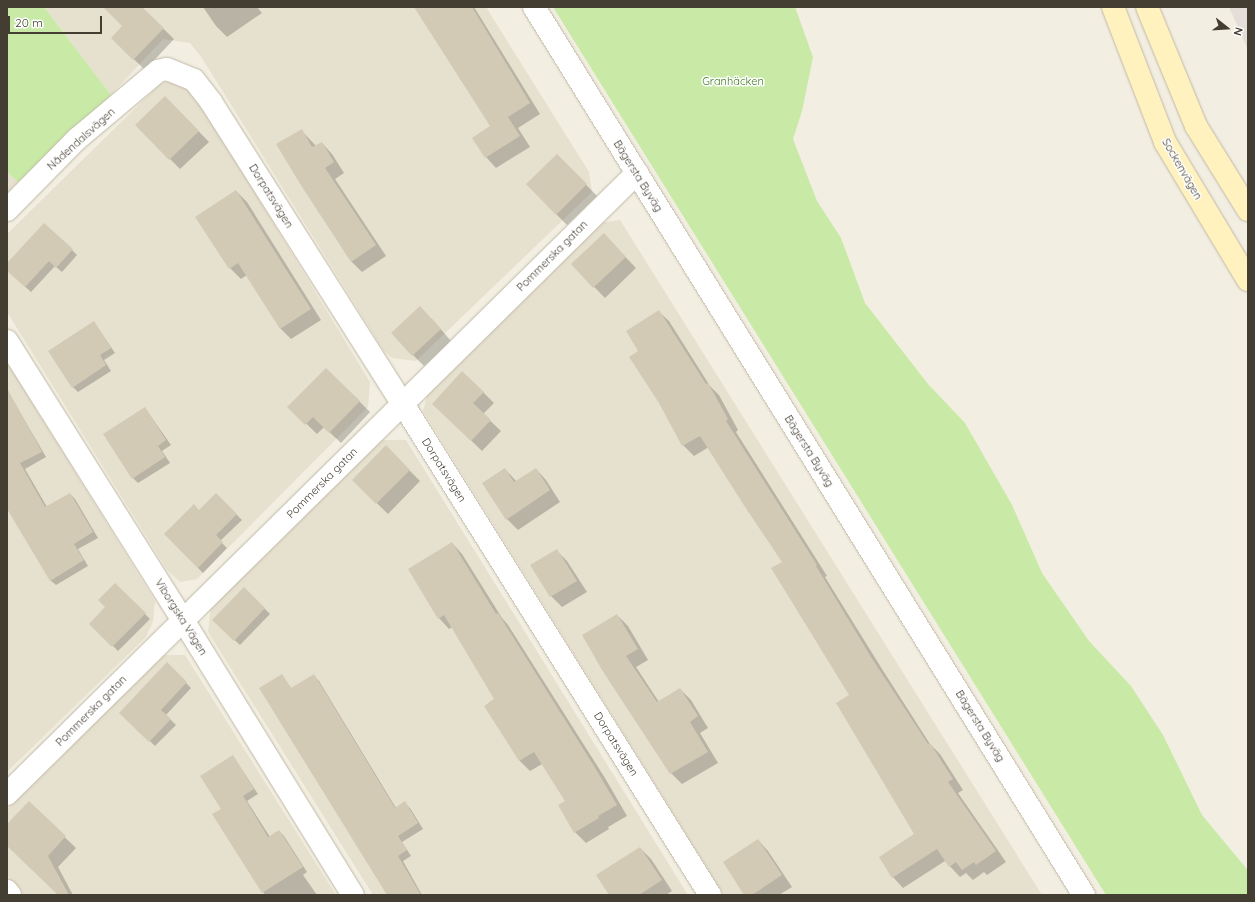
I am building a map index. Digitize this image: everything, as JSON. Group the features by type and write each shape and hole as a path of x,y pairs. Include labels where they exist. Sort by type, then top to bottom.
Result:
{"main road":[{"name":"Sockenvägen","path":"1113,7 1165,142 1248,280"},
{"path":"1147,7 1196,126 1248,210"}],"street":[{"name":"Bägersta Byväg","path":"534,7 1084,895"},
{"name":"Dorpatsvägen","path":"158,71 167,69 194,80 211,102 710,895"},
{"name":"Nådendalsvägen","path":"7,210 77,139 158,71"},
{"name":"Pommerska gatan","path":"7,794 637,173"},
{"name":"Viborgska Vägen","path":"7,341 183,620 353,895"},
{"path":"7,891 10,895"}],"shaded area":[{"path":"44,7 486,7 589,172 592,192 416,361 392,358 384,351 202,58 190,43 163,39 111,95"},
{"path":"1229,7 1248,7 1248,50"},
{"path":"174,80 195,94 370,382 368,407 197,579 180,582 167,570 7,312 7,234 160,84"},
{"path":"7,172 18,182 7,193"},
{"path":"620,220 1042,895 724,895 423,411 429,389 600,223"},
{"path":"7,362 155,601 153,621 146,637 7,772"},
{"path":"379,440 406,440 688,895 373,895 208,632 211,608"},
{"path":"163,655 185,655 336,895 20,895 7,874 7,809"}],"green space":[{"path":"7,7 44,7 111,95 18,182 7,172"},
{"name":"Granhäcken","path":"553,7 795,7 813,57 802,111 793,139 817,201 841,238 865,303 928,384 965,423 1012,505 1042,573 1089,641 1131,686 1163,735 1202,815 1248,871 1248,895 1106,895"}],"building":[{"path":"103,7 142,7 164,28 133,60 111,38 122,26"},
{"path":"414,7 472,7 530,103 508,117 520,136 485,158 472,138 490,126"},
{"path":"165,96 199,131 169,160 135,125"},
{"path":"302,129 312,147 322,142 334,162 325,168 376,245 351,262 276,144"},
{"path":"557,154 587,184 556,215 526,184"},
{"path":"236,190 311,309 280,329 238,263 229,269 195,217"},
{"path":"44,223 73,249 56,268 49,261 25,287 7,271 7,263"},
{"path":"604,233 626,257 593,288 571,264"},
{"path":"420,306 441,329 412,356 391,333"},
{"path":"659,310 706,384 708,383 728,419 726,421 817,565 816,566 871,657 928,744 930,743 953,779 948,782 996,851 976,865 974,862 962,870 956,862 949,867 937,849 892,878 879,857 914,834 836,703 849,695 771,568 782,562 700,436 682,446 659,403 629,357 638,351 626,331"},
{"path":"94,321 111,348 100,355 106,365 72,388 48,351"},
{"path":"326,368 360,401 329,433 313,417 305,425 287,407"},
{"path":"462,371 484,392 473,403 491,420 471,441 432,404"},
{"path":"7,388 42,452 20,463 45,507 70,493 93,532 74,544 84,560 50,581 7,509"},
{"path":"145,407 166,440 158,446 165,457 132,479 103,434"},
{"path":"386,445 410,470 376,504 352,480"},
{"path":"505,468 514,482 536,468 550,490 506,520 482,483"},
{"path":"216,493 237,514 216,535 223,542 198,568 164,534 194,504 199,510"},
{"path":"452,542 496,614 498,613 594,766 617,805 574,833 558,805 565,801 534,752 519,761 484,706 494,699 444,615 438,619 408,569"},
{"path":"557,549 577,581 550,597 530,565"},
{"path":"115,583 146,613 112,647 89,624 105,607 98,600"},
{"path":"244,587 265,608 234,641 212,620"},
{"path":"617,614 638,649 626,656 657,702 680,688 698,716 690,722 708,752 670,774 602,670 582,635"},
{"path":"167,662 187,682 161,710 171,719 149,742 119,713"},
{"path":"282,674 291,688 314,674 395,808 405,801 418,823 398,836 407,850 398,856 421,895 387,895 259,688"},
{"path":"233,755 254,789 243,796 268,837 279,830 303,867 262,893 212,814 221,809 200,776"},
{"path":"29,801 66,836 48,856 69,895 58,895 7,846 7,824"},
{"path":"758,839 782,875 752,895 744,895 723,862"},
{"path":"640,847 662,880 639,895 609,895 596,875"}]}
